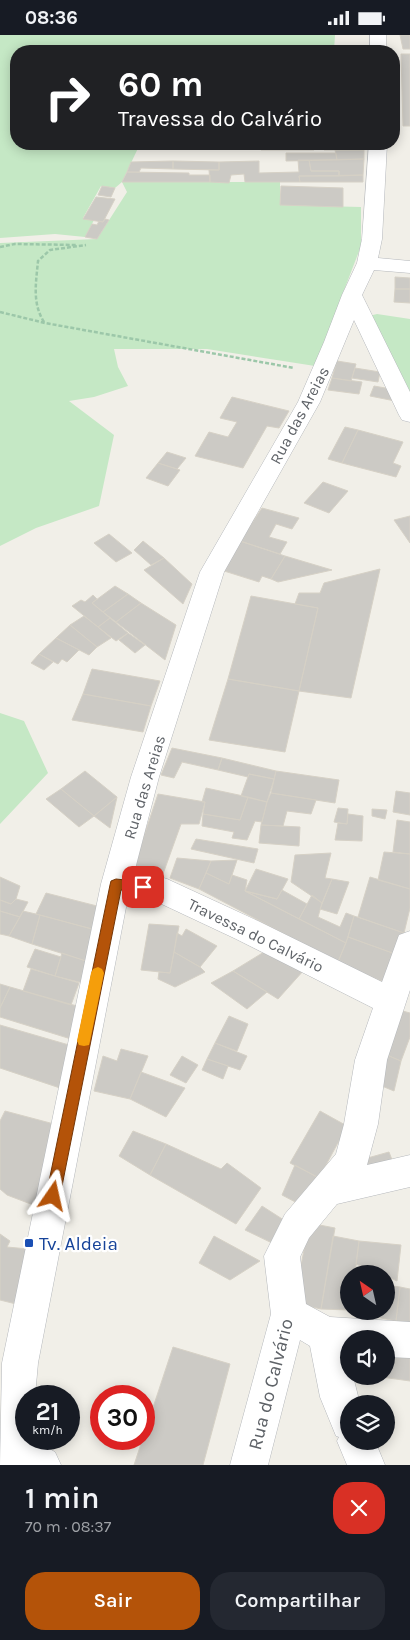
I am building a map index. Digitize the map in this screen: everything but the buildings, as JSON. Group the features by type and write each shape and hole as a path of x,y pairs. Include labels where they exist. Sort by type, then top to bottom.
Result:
{"street":[{"name":"Rua das Areias","path":"7,1434 116,885 145,777 212,572 309,401 322,374 352,295 367,263 372,239 378,150"},
{"path":"367,263 410,267"},
{"path":"352,295 410,415"},
{"name":"Travessa do Calvário","path":"116,885 157,888 247,930 391,1002"},
{"name":"Rua do Calvário","path":"249,1465 289,1314 282,1256 297,1226 351,1162 362,1124 370,1060 410,944"},
{"path":"329,1190 410,1171"},
{"path":"289,1314 326,1335 410,1339"},
{"path":"326,1335 340,1402"},
{"path":"7,1434 42,1465"},
{"path":"360,1450 366,1465"}],"path":[{"path":"0,247 15,245 86,245 50,251 38,261 34,299 40,317 45,323"},
{"path":"0,312 45,323 322,374"}],"green space":[{"path":"0,35 335,35 334,45 10,45 10,150 137,150 122,182 115,188 101,186 83,218 94,220 85,237 55,234 0,238"},
{"path":"122,182 280,182 280,205 361,207 361,246 315,366 207,349 114,349 118,367 128,386 94,397 69,401 114,435 99,506 36,528 0,546 0,243 97,239 127,192"},
{"path":"377,314 410,319 410,399 369,316"},
{"path":"0,713 24,721 48,773 0,824"}],"slow traffic":[{"path":"84,1041 98,973"}],"place":[{"name":"Tv. Aldeia","path":"29,1243"}],"route":[{"path":"53,1196 116,885 143,887"}]}
